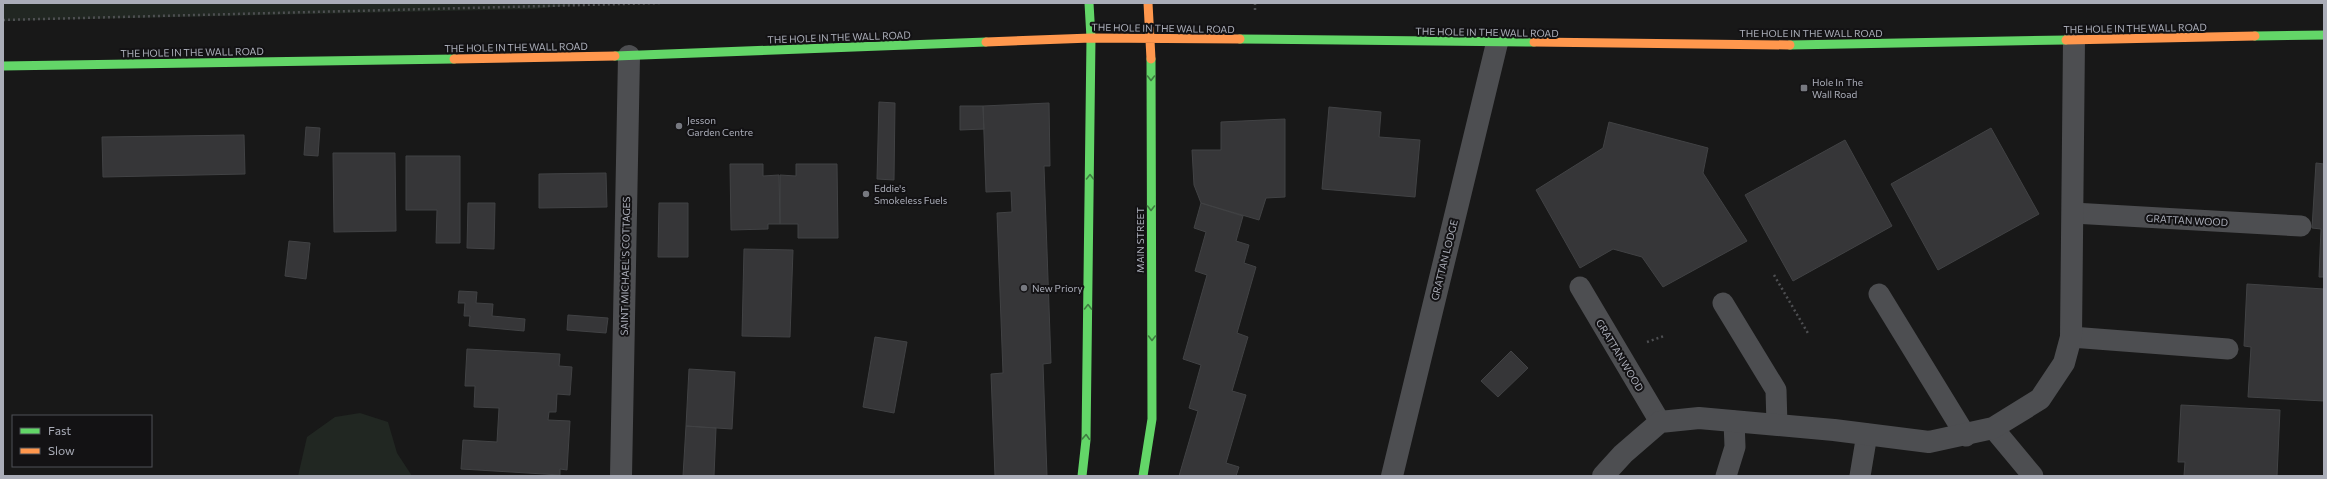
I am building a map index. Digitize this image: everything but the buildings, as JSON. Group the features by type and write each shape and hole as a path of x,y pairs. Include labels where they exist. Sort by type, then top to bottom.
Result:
{"street":[{"path":"1082,476 1086,440 1091,38 1089,3"},
{"name":"MAIN STREET","path":"1143,476 1152,419 1151,39 1148,3"},
{"name":"THE HOLE IN THE WALL ROAD","path":"3,66 629,56 1091,38 1801,45 2324,35"},
{"path":"1603,476 1623,454 1660,422 1699,418 1867,434 1929,442 1966,436 1993,428 2040,399 2064,363 2071,337 2074,40"},
{"name":"GRATTAN LODGE","path":"1392,476 1497,43"},
{"name":"SAINT MICHAEL'S COTTAGES","path":"621,476 629,56"}],"lane":[{"name":"GRATTAN WOOD","path":"2073,213 2301,226"},
{"name":"GRATTAN WOOD","path":"1580,287 1660,422"},
{"path":"1879,294 1966,436"},
{"path":"1723,303 1776,390 1777,425"},
{"path":"2071,337 2228,349"},
{"path":"1726,476 1736,447 1734,421"},
{"path":"1993,428 2033,476"},
{"path":"1860,476 1867,434"}],"path":[{"path":"3,20 660,3"},
{"path":"1774,275 1809,335"}],"shaded area":[{"path":"3,3 595,3 533,9 3,21"},
{"path":"360,413 388,422 397,453 412,476 298,476 307,437 335,417"}],"traffic: fast":[{"path":"1082,476 1086,440 1091,38 1089,3"},
{"path":"2255,36 2324,35"},
{"path":"1240,39 1534,42"},
{"path":"1790,45 2066,40"},
{"path":"615,56 986,42"},
{"path":"3,66 454,59"},
{"path":"1143,476 1152,419 1151,59"}],"traffic: slow":[{"path":"1148,3 1151,59"},
{"path":"2066,40 2255,36"},
{"path":"986,42 1091,38 1240,39"},
{"path":"1534,42 1790,45"},
{"path":"454,59 615,56"}],"place":[{"name":"Hole In The Wall Road","path":"1804,88"},
{"name":"Jesson Garden Centre","path":"679,126"},
{"name":"Eddie's Smokeless Fuels","path":"866,194"},
{"name":"New Priory","path":"1024,288"}]}
